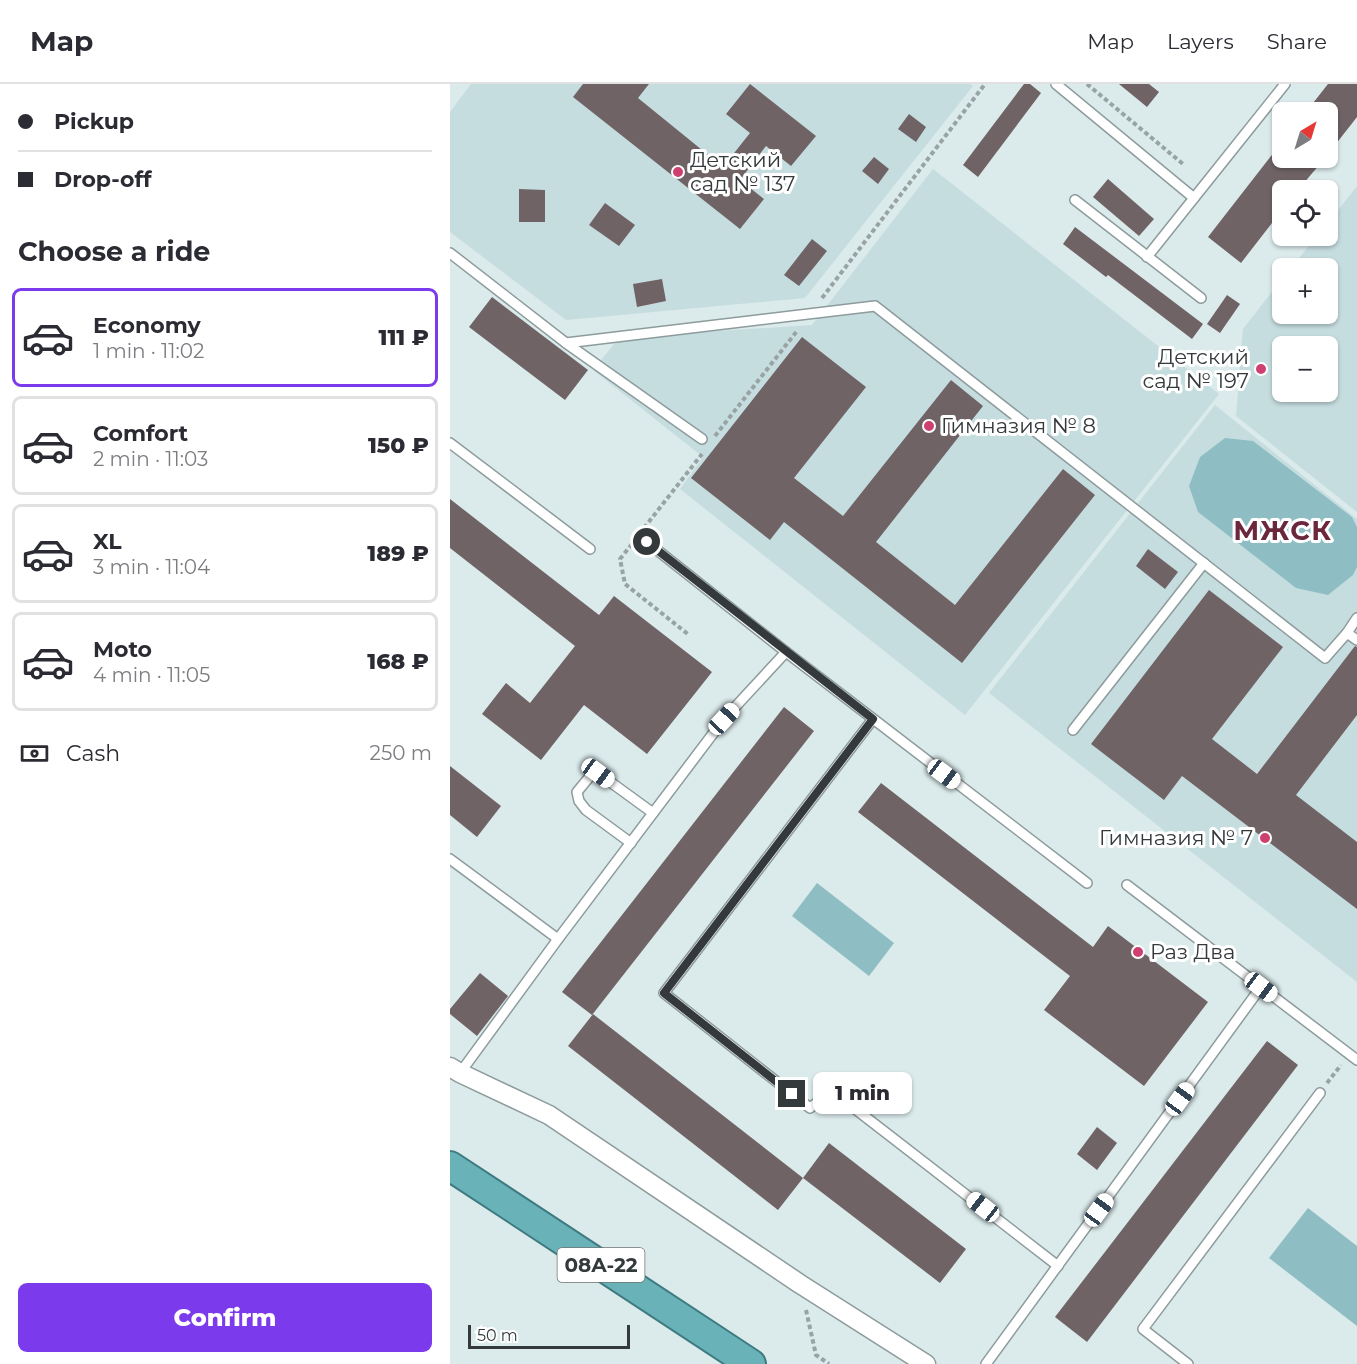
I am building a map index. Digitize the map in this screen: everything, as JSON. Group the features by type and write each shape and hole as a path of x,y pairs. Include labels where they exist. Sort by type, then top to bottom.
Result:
{"highway":[{"name":"08А-22","path":"450,1166 751,1364"}],"street":[{"path":"453,1075 549,1114 800,1284 926,1364"}],"lane":[{"path":"1056,84 1194,198"},
{"path":"1147,257 1286,84"},
{"path":"1075,200 1201,298"},
{"path":"451,257 566,343 705,442"},
{"path":"566,343 875,306 1325,658 1357,618"},
{"path":"450,443 590,549"},
{"path":"647,542 1087,883"},
{"path":"1073,730 1204,564"},
{"path":"1347,633 1357,640"},
{"path":"453,1075 724,719 786,652"},
{"path":"873,719 664,993 810,1108 832,1090 1058,1266"},
{"path":"631,843 586,810 579,801 577,792 591,775 598,773 653,813"},
{"path":"450,859 558,939"},
{"path":"1127,885 1353,1057"},
{"path":"986,1364 1261,987"},
{"path":"1188,1364 1143,1329 1320,1093"}],"path":[{"path":"715,436 985,84"},
{"path":"1087,84 1184,164"},
{"path":"642,531 705,442"},
{"path":"635,540 620,559 625,584 689,635"},
{"path":"1320,1093 1353,1057"},
{"path":"800,1284 816,1355 829,1364"}],"shaded area":[{"name":"Детский сад № 137","path":"471,84 970,84 973,86 805,298 566,320 450,232 450,112"},
{"name":"Гимназия № 8","path":"933,169 1219,394 965,715 680,489 703,457 593,370 620,337 812,325"},
{"name":"Детский сад № 197","path":"1357,186 1357,512 1236,416 1243,329 1272,292 1272,324 1338,324 1338,258 1299,258 1309,246 1338,246 1338,210"},
{"name":"Гимназия № 7","path":"1215,405 1357,519 1357,982 989,693"},
{"path":"1225,438 1253,441 1352,517 1357,527 1357,567 1353,575 1328,595 1296,588 1198,512 1189,486 1200,457"},
{"path":"817,883 894,943 869,976 792,916"},
{"path":"1308,1208 1357,1246 1357,1326 1269,1258"}],"building":[{"path":"583,84 649,84 638,98 723,167 750,133 726,114 750,84 816,136 791,166 766,146 740,180 764,199 740,229 573,97"},
{"path":"1024,84 1030,84 1041,93 978,177 963,165"},
{"path":"1119,84 1149,84 1159,92 1147,107"},
{"path":"1328,84 1357,84 1357,117 1338,141 1338,102 1314,102"},
{"path":"909,114 926,127 916,142 898,129"},
{"path":"1272,155 1272,168 1317,168 1306,180 1272,180 1272,223 1241,263 1208,237"},
{"path":"874,157 889,169 878,184 862,171"},
{"path":"1108,179 1154,219 1139,236 1093,197"},
{"path":"519,189 545,190 545,222 519,222"},
{"path":"605,203 635,225 619,246 589,225"},
{"path":"1075,227 1203,324 1192,339 1063,244"},
{"path":"812,239 827,251 799,286 784,275"},
{"path":"662,279 666,301 637,307 633,284"},
{"path":"1227,295 1240,304 1220,333 1207,324"},
{"path":"492,297 588,370 565,400 469,327"},
{"path":"802,337 866,387 794,478 843,516 951,380 983,406 876,542 955,605 1063,469 1095,495 962,663 784,522 770,540 691,478"},
{"path":"450,499 599,615 614,596 712,672 647,754 584,705 541,760 482,714 506,683 530,703 575,646 450,548"},
{"path":"1148,549 1178,572 1165,589 1136,566"},
{"path":"1209,590 1283,647 1212,739 1257,774 1355,646 1357,647 1357,715 1296,795 1357,842 1357,909 1182,776 1164,800 1091,744"},
{"path":"784,707 814,731 592,1015 562,992"},
{"path":"450,766 501,806 477,837 450,815"},
{"path":"881,783 1093,947 1108,926 1208,1002 1144,1086 1044,1010 1070,976 858,812"},
{"path":"480,973 508,996 477,1036 450,1014 450,1009"},
{"path":"593,1014 803,1178 778,1210 568,1046"},
{"path":"1267,1041 1298,1065 1087,1342 1055,1317"},
{"path":"1097,1127 1117,1143 1097,1170 1077,1154"},
{"path":"829,1143 966,1249 940,1283 803,1178"}],"place":[{"name":"Детский сад № 137","path":"678,172"},
{"name":"Детский сад № 197","path":"1261,369"},
{"name":"Гимназия № 8","path":"929,426"},
{"name":"Гимназия № 7","path":"1265,838"},
{"name":"Раз Два","path":"1138,952"}],"district":[{"name":"МЖСК","path":"1283,531"}],"route":[{"path":"647,542 873,719 664,993 792,1094"}]}
